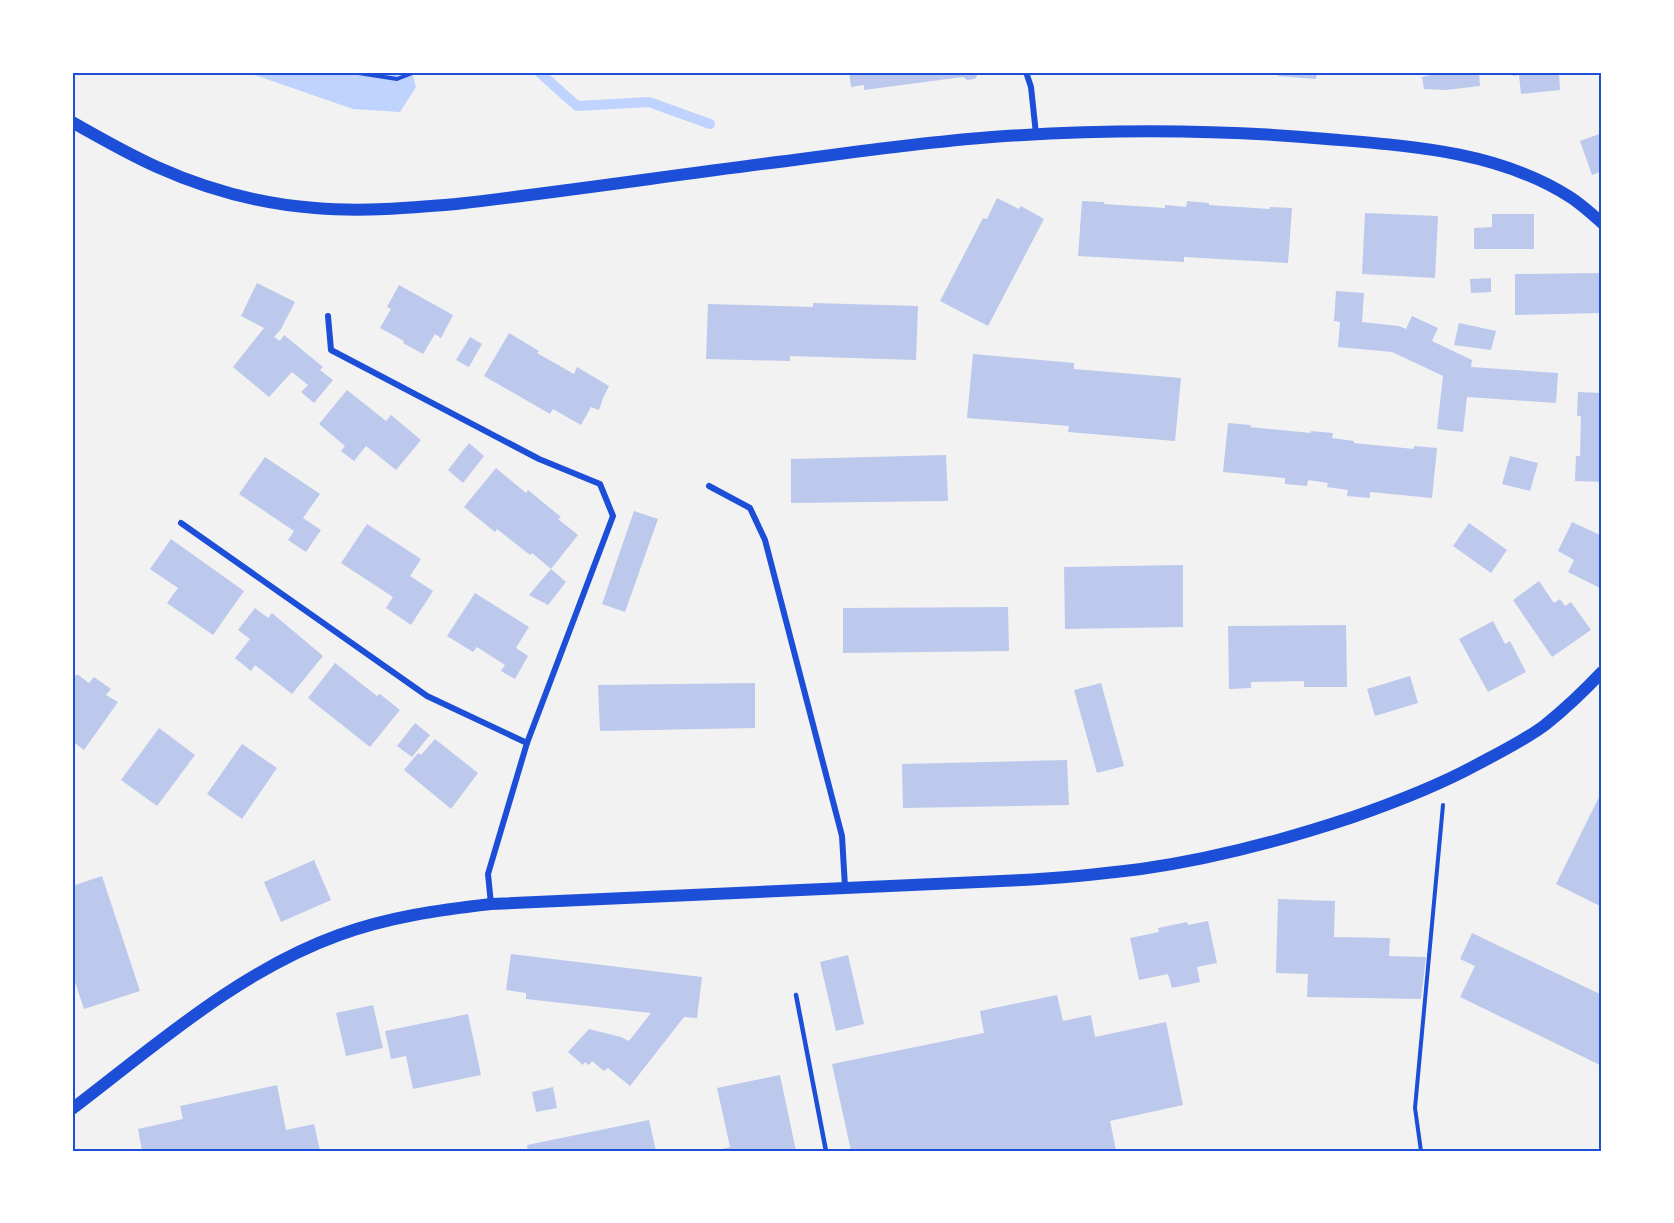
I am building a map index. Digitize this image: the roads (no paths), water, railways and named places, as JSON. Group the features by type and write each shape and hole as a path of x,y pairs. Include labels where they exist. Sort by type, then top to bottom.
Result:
{"main road":[{"path":"72,123 158,167 209,187 262,201 342,210 456,204 947,141 1036,134 1151,131 1273,135 1368,142 1471,156 1504,165 1536,178 1572,198 1602,223"},
{"path":"72,1109 212,1003 272,965 340,934 396,918 442,909 491,904 1062,878 1184,862 1257,846 1320,828 1396,802 1445,782 1543,726 1575,700 1602,672"}],"street":[{"path":"1026,72 1036,134"},
{"path":"328,316 331,350 539,459 600,484 613,516 527,743 488,874 491,904"},
{"path":"709,486 750,508 765,540 842,836 845,888"},
{"path":"181,523 427,696 527,743"}],"lane":[{"path":"796,995 826,1151"}],"water":[{"path":"246,72 412,72 416,87 400,112 353,109"}],"waterway":[{"path":"539,72 577,106 649,102 710,124"}]}
